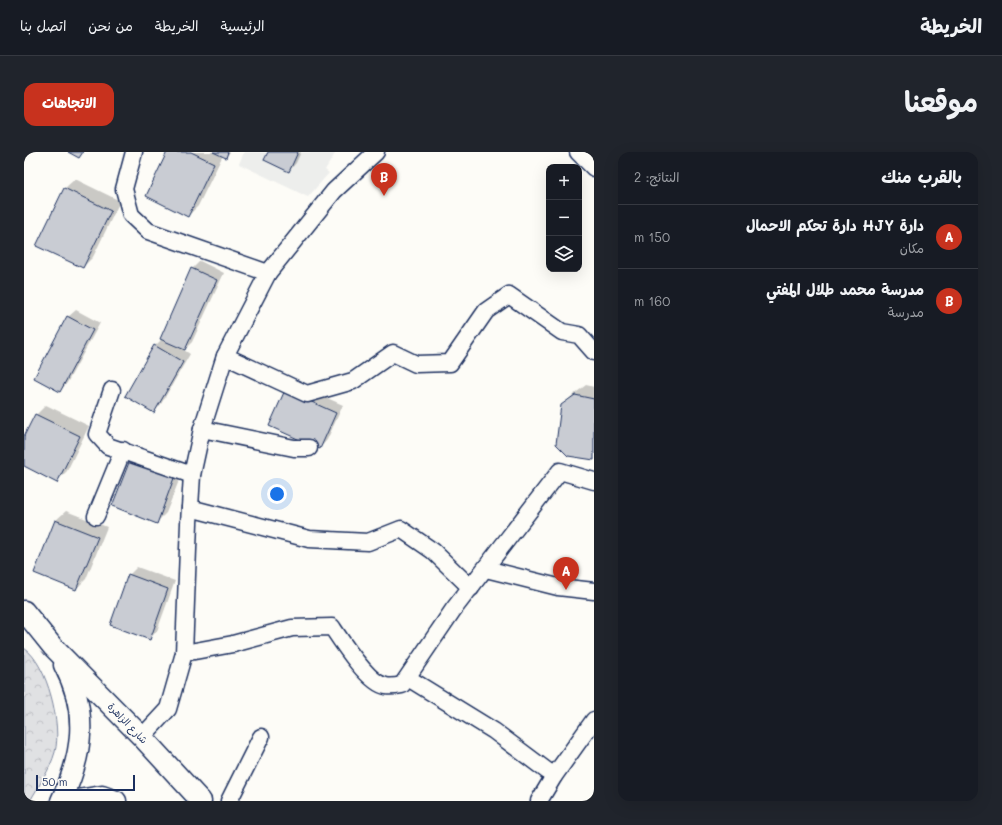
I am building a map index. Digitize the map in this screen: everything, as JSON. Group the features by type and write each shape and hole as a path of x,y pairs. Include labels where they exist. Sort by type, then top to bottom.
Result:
{"main road":[{"path":"24,611 53,647 70,676 78,702 80,716 78,755 71,780 61,801"},
{"path":"24,631 38,637 53,647"},
{"name":"شارع الزاهرة","path":"53,647 142,737 201,801"},
{"path":"72,801 102,796 116,801"}],"street":[{"path":"134,152 124,189 131,215 148,231 268,273"},
{"path":"142,737 168,709 184,653 192,475 202,429 225,356 268,273 334,191 376,152"},
{"path":"578,152 594,168"},
{"path":"225,356 307,394 353,381 393,353 416,364 450,363 486,312 509,295 562,332 579,335 594,351"},
{"path":"112,390 97,434 108,446 192,475"},
{"path":"202,429 294,448 308,448"},
{"path":"96,516 123,450"},
{"path":"184,653 233,644 292,628 332,627 355,660 372,678 385,686 402,685 453,610 560,472 594,481"},
{"path":"190,508 309,539 368,542 401,529 433,551 471,588"},
{"path":"486,568 558,587 594,591"},
{"path":"408,678 494,731 554,776"},
{"path":"539,801 554,776 594,720"},
{"path":"229,801 261,737"}],"shaded area":[{"path":"244,152 336,152 325,170 329,173 308,197 239,164"}],"green space":[{"path":"24,648 33,656 46,681 55,712 57,741 53,759 30,801 24,801"}],"building":[{"path":"68,152 83,152 79,158"},
{"path":"167,152 191,152 214,163 188,217 146,196"},
{"path":"213,152 228,152 226,158"},
{"path":"268,152 298,152 289,172 264,160"},
{"path":"64,188 111,211 83,268 36,246"},
{"path":"191,268 217,280 185,350 160,339"},
{"path":"67,316 93,330 60,392 34,378"},
{"path":"154,345 183,362 154,413 125,396"},
{"path":"285,390 336,413 320,449 269,426"},
{"path":"575,395 594,399 594,460 568,456 556,444 561,405"},
{"path":"35,414 80,436 57,483 24,466 24,436"},
{"path":"130,460 174,478 157,524 112,506"},
{"path":"55,520 98,537 76,590 34,573"},
{"path":"128,574 168,589 150,640 110,625"}],"place":[{"name":"مدرسة محمد طلال المفتي","path":"384,196"},
{"name":"دارة HJY دارة تحكم الاحمال","path":"566,590"}]}
